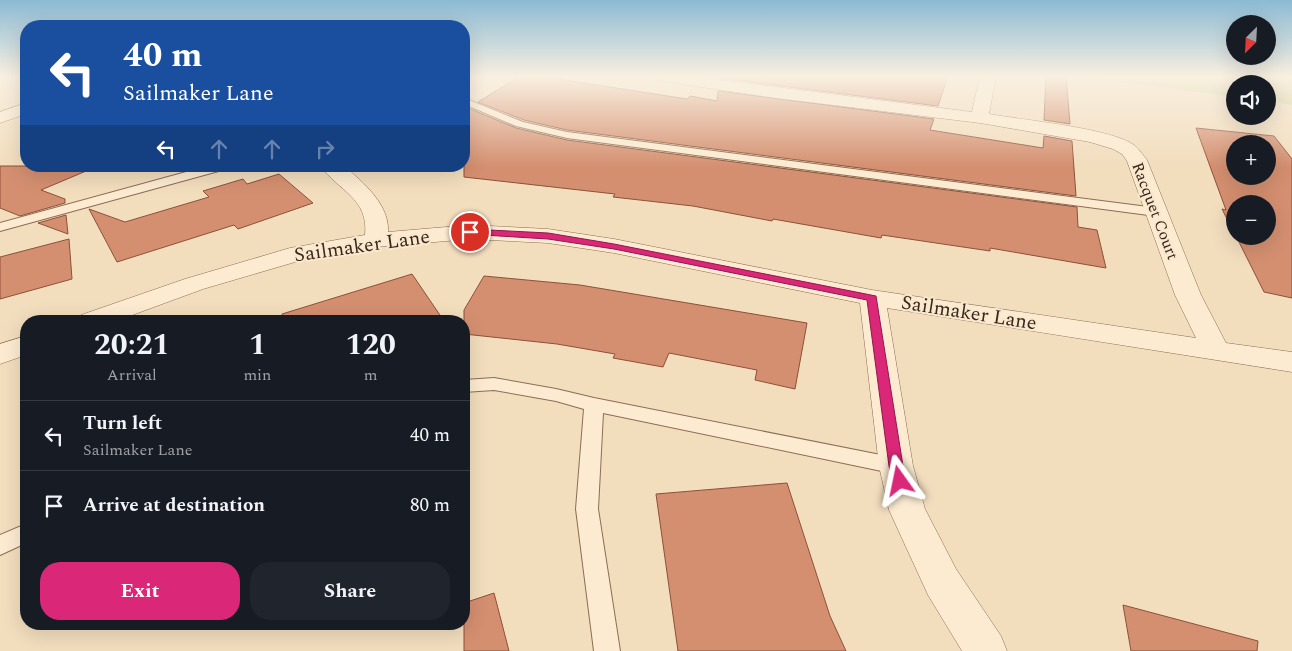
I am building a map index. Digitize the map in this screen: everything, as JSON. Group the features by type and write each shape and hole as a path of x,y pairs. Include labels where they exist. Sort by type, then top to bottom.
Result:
{"street":[{"name":"Racquet Court","path":"881,106 980,118 1094,137 1120,145 1129,150 1137,160 1188,295 1216,350"},
{"path":"980,118 982,106"},
{"path":"0,118 20,110"},
{"path":"338,172 351,182 366,199 377,222 376,240"},
{"name":"Sailmaker Lane","path":"108,315 194,284 299,254 376,240 470,232 548,236 614,246 872,298 1292,362"},
{"path":"872,298 896,466 907,510 942,582 986,651"},
{"path":"0,354 20,347"}],"lane":[{"path":"477,106 520,124 567,135 1156,212"},
{"path":"0,227 200,172"},
{"path":"470,386 494,384 556,395 594,405 896,466"},
{"path":"594,405 587,508 607,651"},
{"path":"0,545 20,536"}],"building":[{"path":"489,106 837,106 934,119 930,130 1043,148 1044,136 1072,141 1076,196 567,130 524,120"},
{"path":"1045,106 1069,106 1070,124 1044,120"},
{"path":"470,109 516,128 567,140 1077,207 1078,227 1097,230 1106,268 990,248 990,251 882,235 881,238 773,219 772,221 693,206 613,197 615,194 464,177 464,172 470,172"},
{"path":"1196,128 1264,135 1226,135 1226,185 1276,185 1276,139 1292,159 1292,298 1264,292 1240,245 1276,245 1276,195 1226,195 1226,210"},
{"path":"0,166 20,166 20,172 84,172 41,190 65,199 65,203 20,216 0,208"},
{"path":"279,174 313,203 238,229 234,225 117,262 89,209 125,222 209,197 203,191 243,179 247,184"},
{"path":"66,215 68,234 38,223"},
{"path":"69,239 72,279 0,299 0,257"},
{"path":"412,274 440,315 282,315"},
{"path":"484,276 580,285 807,323 795,389 755,380 757,370 669,353 663,367 613,358 615,354 557,344 470,335 470,315 464,315 464,310"},
{"path":"787,483 830,616 846,651 678,651 656,494"},
{"path":"494,593 509,651 464,651 464,630 470,630 470,601"},
{"path":"1123,605 1258,641 1257,651 1131,651"}],"route":[{"path":"470,232 548,236 614,246 872,298 896,466 900,481"}]}
